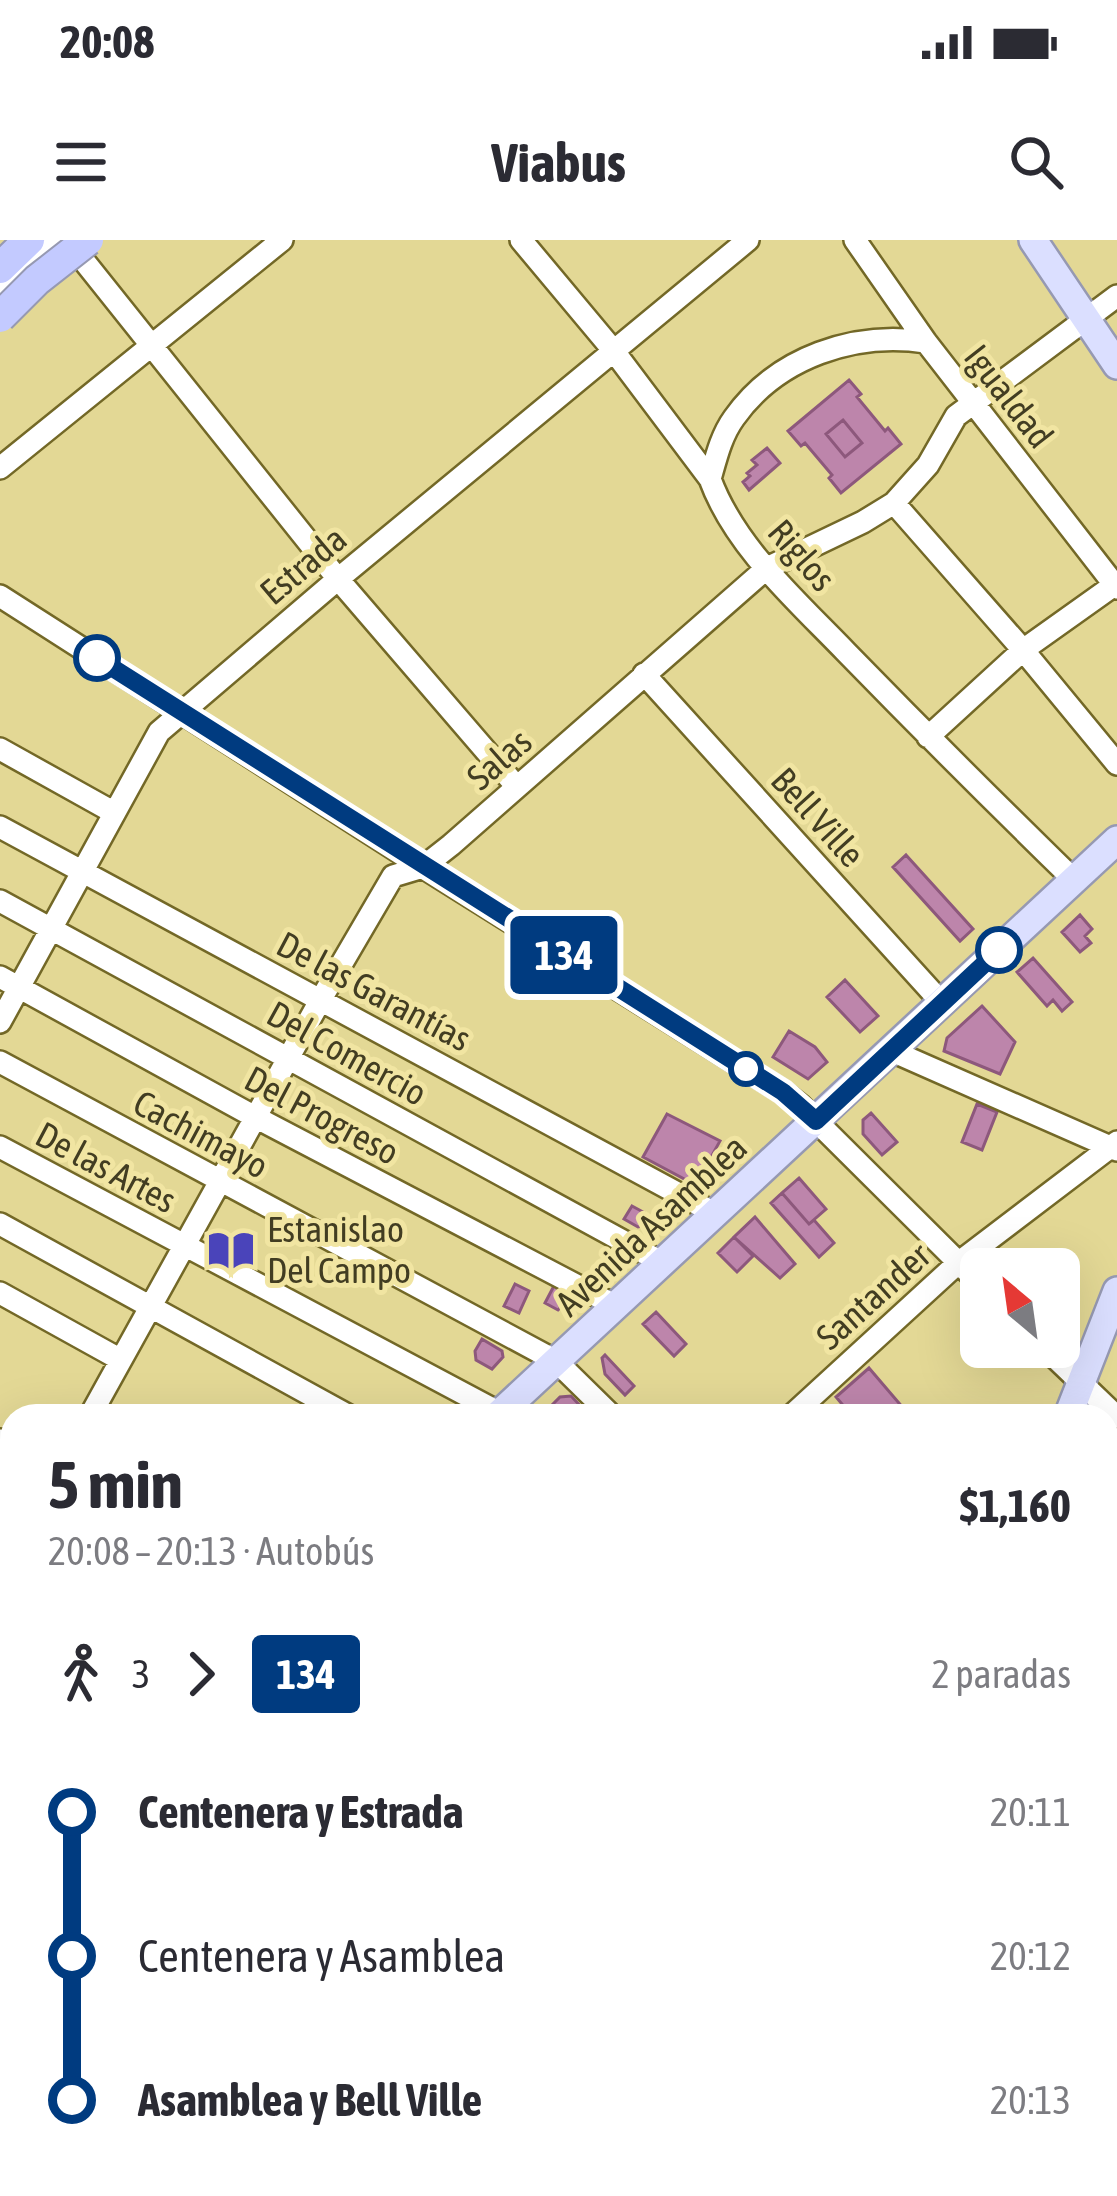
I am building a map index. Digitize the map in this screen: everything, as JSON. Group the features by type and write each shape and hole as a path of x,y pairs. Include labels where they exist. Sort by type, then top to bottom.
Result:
{"highway":[{"path":"0,268 29,240"},
{"path":"0,317 88,240"}],"main road":[{"path":"1033,240 1117,365"},
{"name":"Avenida Asamblea","path":"509,1404 1117,840"},
{"path":"1072,1404 1117,1291"}],"street":[{"path":"0,294 63,240 338,578 517,787"},
{"path":"0,468 282,240"},
{"name":"Riglos","path":"521,240 613,350 710,479 736,531 767,568 928,737 1074,880"},
{"name":"Estrada","path":"0,1022 9,982 51,928 159,732 748,240"},
{"name":"Igualdad","path":"856,240 926,342 1116,586"},
{"name":"Salas","path":"97,1404 393,876 423,867 767,568 894,503 928,465 956,416 1117,296"},
{"path":"710,479 732,419 757,391 795,364 871,339 926,342"},
{"path":"894,503 1117,764"},
{"path":"928,737 1023,650 1116,586"},
{"path":"0,596 783,1092 958,1263"},
{"name":"Bell Ville","path":"644,674 942,1003"},
{"path":"0,749 113,812"},
{"name":"De las Garantías","path":"0,827 716,1214"},
{"name":"Del Comercio","path":"0,901 663,1262"},
{"name":"Del Progreso","path":"9,982 255,1118 616,1306"},
{"path":"892,1051 1115,1147"},
{"name":"Cachimayo","path":"0,1062 556,1361 600,1404"},
{"name":"De las Artes","path":"0,1147 479,1404"},
{"name":"Santander","path":"804,1404 958,1263 1115,1147"},
{"path":"0,1224 327,1404"},
{"path":"0,1293 121,1360"},
{"path":"1064,1368 1102,1404"}],"building":[{"path":"849,380 861,394 857,397 901,444 841,493 805,443 801,446 788,431","holes":["843,420 862,443 845,457 826,434"]},
{"path":"843,420 862,443 845,457 826,434"},
{"path":"767,448 780,463 749,490 743,482 757,465 752,460"},
{"path":"906,855 973,929 960,941 893,867"},
{"path":"1080,915 1092,929 1085,936 1091,943 1080,952 1062,932"},
{"path":"1033,958 1072,1002 1062,1011 1053,1000 1047,1006 1017,972"},
{"path":"845,980 878,1016 860,1032 827,997"},
{"path":"982,1006 1015,1042 1000,1074 944,1051 947,1038"},
{"path":"789,1031 815,1047 827,1062 808,1079 773,1057"},
{"path":"977,1104 997,1112 982,1150 962,1142"},
{"path":"871,1113 897,1142 882,1155 863,1134 863,1120"},
{"path":"667,1114 720,1141 699,1179 690,1182 643,1157"},
{"path":"799,1178 826,1209 809,1224 782,1193"},
{"path":"782,1193 809,1224 814,1220 834,1243 819,1257 771,1203"},
{"path":"632,1206 656,1219 653,1224 638,1227 624,1219"},
{"path":"755,1217 795,1264 780,1278 734,1237"},
{"path":"734,1237 753,1256 737,1272 718,1253"},
{"path":"556,1282 568,1288 571,1297 558,1310 545,1303"},
{"path":"515,1284 529,1291 519,1313 504,1306"},
{"path":"656,1312 686,1344 674,1356 643,1324"},
{"path":"482,1339 502,1351 503,1357 492,1369 476,1360"},
{"path":"605,1355 634,1386 625,1395 605,1374"},
{"path":"869,1368 900,1404 842,1404 836,1397"},
{"path":"571,1396 578,1404 553,1404"}],"bus line":[{"name":"134","path":"97,658 783,1092 816,1121 999,950"}],"place":[{"name":"Estanislao Del Campo","path":"231,1250"}]}
